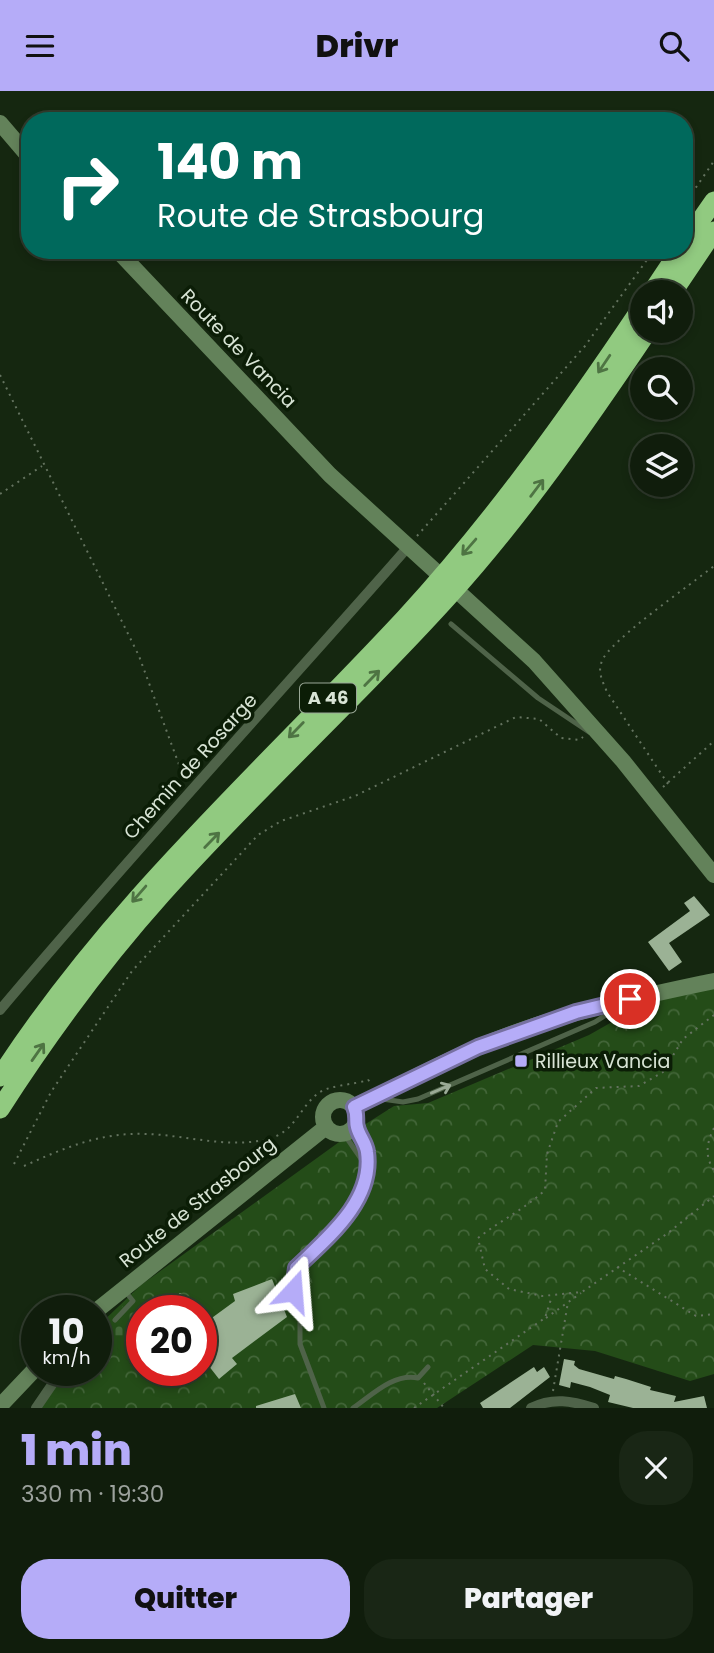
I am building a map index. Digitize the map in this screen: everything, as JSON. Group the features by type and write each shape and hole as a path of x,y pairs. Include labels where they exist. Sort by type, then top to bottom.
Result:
{"highway":[{"path":"693,231 714,201"},
{"path":"681,280 714,230"},
{"path":"660,280 674,259"},
{"name":"A 46","path":"0,1077 64,985 146,886 369,656 473,542 567,419 630,325"},
{"name":"A 46","path":"0,1109 66,1011 162,895 418,630 486,554 578,434 640,343"}],"street":[{"path":"0,123 21,148"},
{"name":"Route de Vancia","path":"126,259 330,475 534,661 651,795 714,875"},
{"name":"Chemin de Rosarge","path":"0,1010 112,877 190,794 408,547"},
{"name":"Route de Strasbourg","path":"112,1298 326,1127 323,1116 328,1105 344,1101 354,1107 478,1047 576,1012 714,981"},
{"path":"326,1127 334,1134 350,1130 358,1117 354,1107"},
{"path":"0,1406 21,1384"},
{"path":"36,1408 51,1386"},
{"path":"531,1408 551,1401 565,1400 594,1408"}],"lane":[{"path":"452,624 538,698 607,743"},
{"path":"379,1095 403,1102 434,1093 595,1022 630,999"},
{"path":"350,1130 366,1168"},
{"path":"324,1408 300,1344 300,1323 293,1291 296,1268 351,1212 366,1168 366,1146 350,1130"},
{"path":"115,1320 132,1301 123,1288"},
{"path":"353,1408 393,1381 408,1376 418,1378 428,1367"}],"path":[{"path":"693,192 714,161"},
{"path":"408,547 585,346 648,259"},
{"path":"0,375 139,656 190,794"},
{"path":"0,494 43,465"},
{"path":"668,784 607,692 601,677 601,662 614,645 714,566"},
{"path":"14,1164 51,1091 132,971 258,835 281,821 355,796 516,717 538,719 561,738 579,740 589,733"},
{"path":"651,795 668,784 714,741"},
{"path":"582,1292 542,1296 509,1289 485,1269 478,1238 503,1218 527,1207 545,1190 547,1154 558,1122 596,1088 639,1086 663,1072 683,1039 714,1015"},
{"path":"24,1166 92,1138 117,1135 146,1134 248,1143 271,1139 293,1127 316,1094 329,1087 347,1086 368,1080 379,1095"},
{"path":"714,1128 707,1142 709,1163 714,1170"},
{"path":"414,1408 616,1266 668,1233 714,1196"},
{"path":"616,1266 696,1315 714,1314"},
{"path":"545,1318 553,1295"},
{"path":"551,1401 568,1302"},
{"path":"418,1378 444,1408"}],"green space":[{"path":"714,988 714,1374 690,1381 595,1351 533,1345 437,1408 41,1408 56,1386 112,1386 112,1341 126,1359 126,1386 217,1386 217,1295 131,1295 141,1285 353,1132 394,1106 428,1103 589,1035 649,1001"},
{"path":"126,1299 112,1321 112,1313"},
{"path":"126,1302 126,1359 112,1342 112,1320"}],"building":[{"path":"694,896 710,915 669,943 682,962 669,971 648,942 690,911 684,903"},
{"path":"272,1279 287,1317 232,1358 237,1364 219,1379 217,1314 235,1301 233,1294"},
{"path":"564,1359 575,1361 574,1365 579,1369 614,1379 615,1376 626,1379 651,1387 650,1390 676,1396 674,1402 704,1396 707,1408 633,1408 608,1402 610,1395 590,1387 571,1382 570,1388 559,1385"},
{"path":"534,1367 537,1372 544,1367 550,1377 510,1408 483,1408 480,1403"},
{"path":"295,1394 301,1408 256,1408 256,1406"}],"place":[{"name":"Rillieux Vancia","path":"521,1061"}],"route":[{"path":"293,1291 296,1268 355,1206 368,1155 356,1125 358,1117 354,1107 478,1047 576,1012 630,999"}]}
